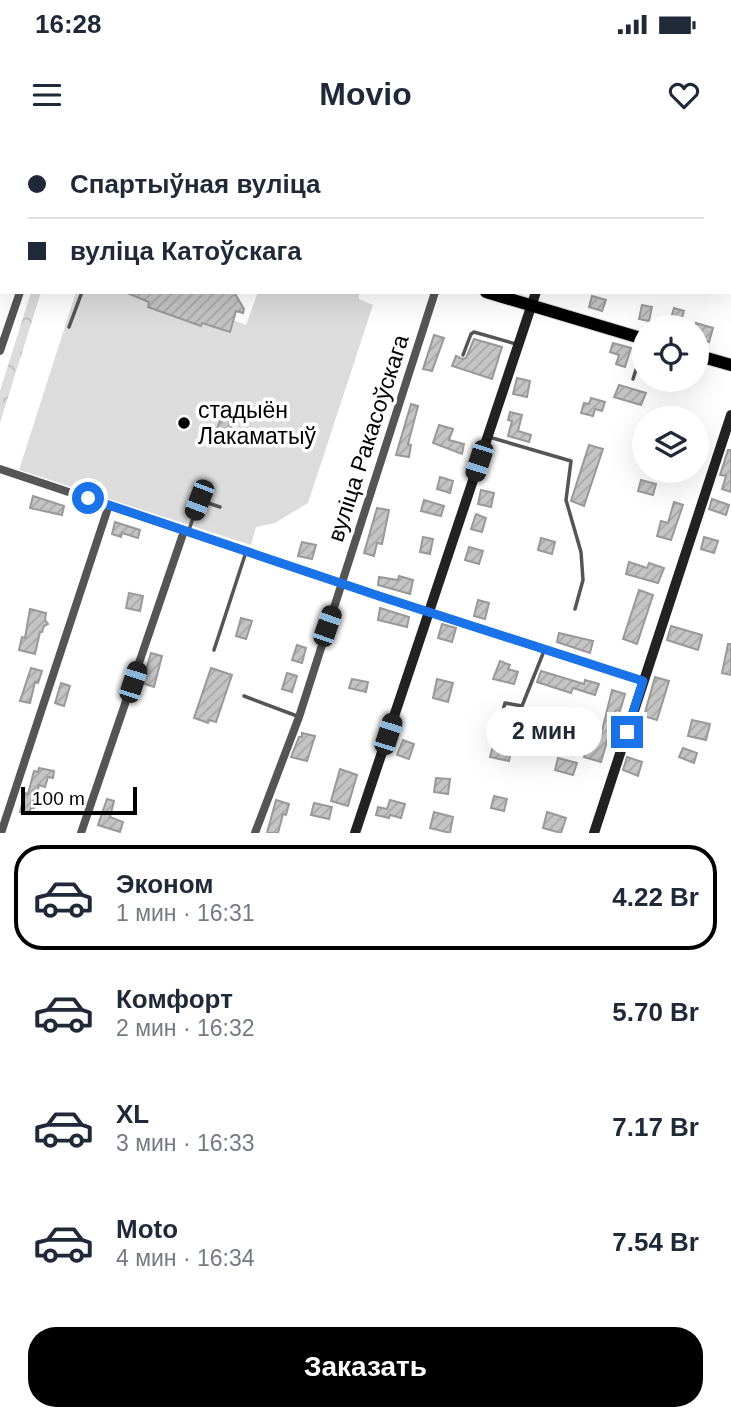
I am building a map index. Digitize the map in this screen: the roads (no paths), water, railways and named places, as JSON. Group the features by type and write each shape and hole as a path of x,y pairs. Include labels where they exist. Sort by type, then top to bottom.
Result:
{"main road":[{"path":"493,294 632,335"},
{"path":"709,359 731,365"}],"street":[{"path":"0,351 19,294"},
{"name":"вуліца Ракасоўскага","path":"255,833 299,717 434,294"},
{"path":"355,833 535,294"},
{"path":"594,833 731,415"},
{"path":"0,469 643,681"},
{"path":"1,833 109,505"},
{"path":"82,833 186,532"}],"lane":[{"path":"69,327 81,294"},
{"path":"463,355 474,332 518,345"},
{"path":"487,436 571,461 566,500 581,552 583,580 575,609"},
{"path":"186,532 199,500 220,507"},
{"path":"214,650 246,552"},
{"path":"496,736 505,703 522,705 545,649"},
{"path":"244,696 299,717"}],"place":[{"name":"стадыён Лакаматыў","path":"184,423"}]}
